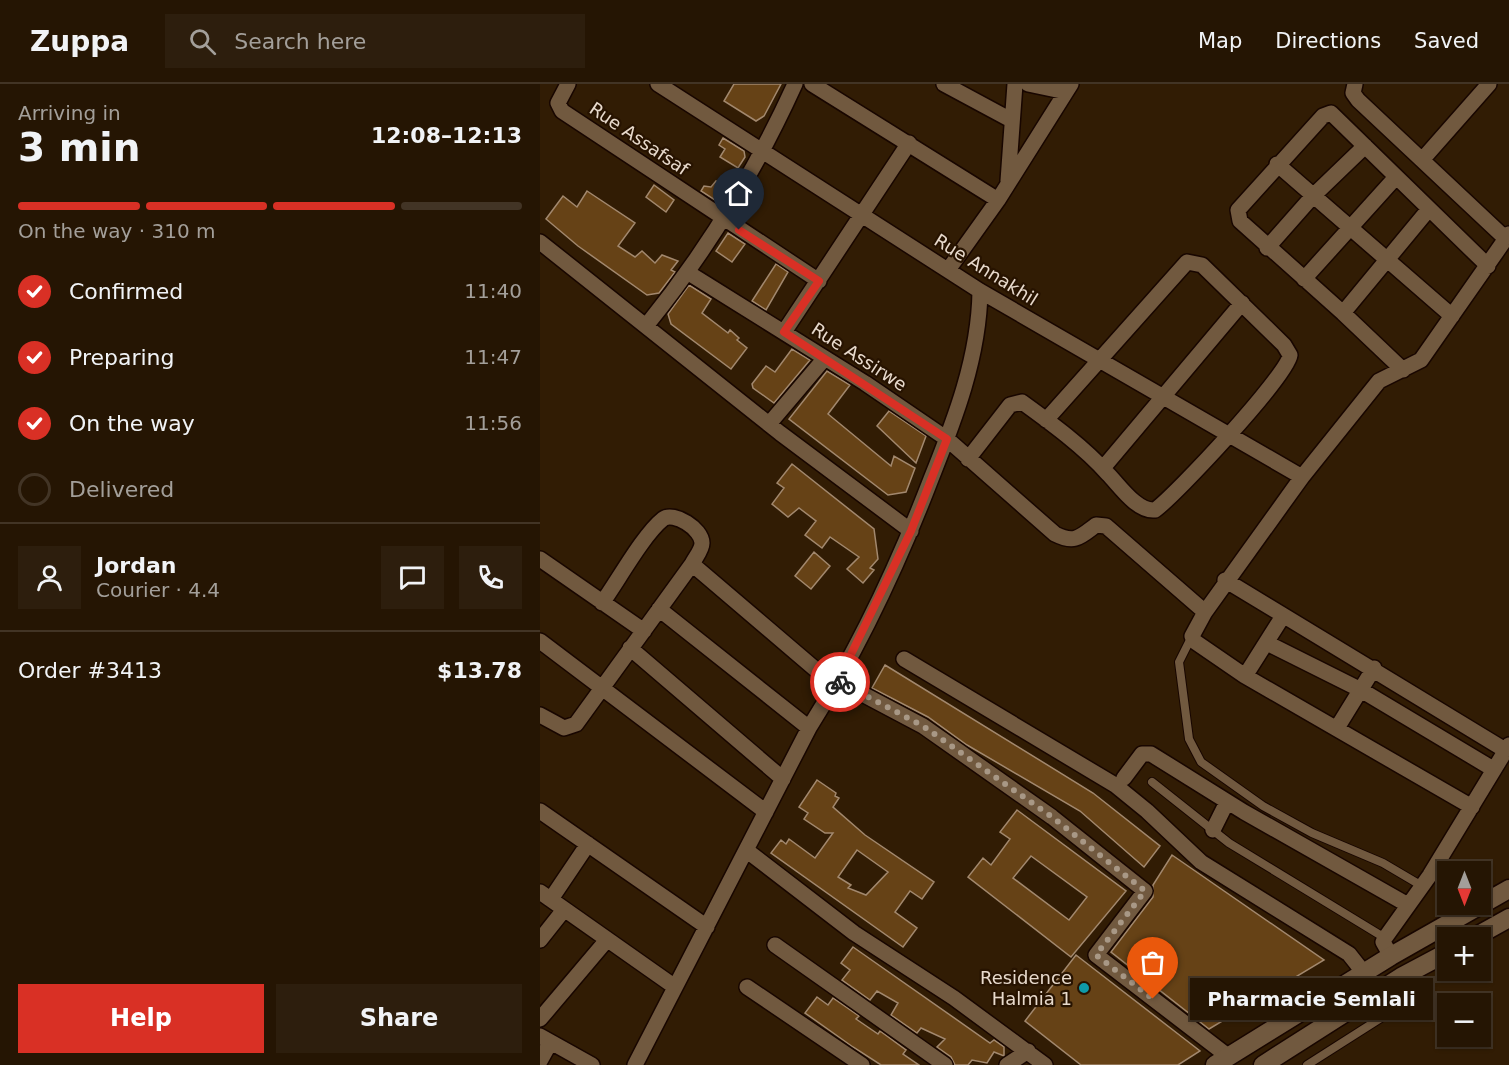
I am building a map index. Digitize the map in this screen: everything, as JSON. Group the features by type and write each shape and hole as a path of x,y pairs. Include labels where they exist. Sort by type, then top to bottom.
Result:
{"street":[{"name":"Rue Assafsaf","path":"568,84 559,101 558,107 562,111 722,219 819,281"},
{"name":"Rue Annakhil","path":"658,84 980,291 1302,477"},
{"path":"646,326 687,272 722,219 762,151 795,84"},
{"path":"812,84 998,200"},
{"path":"944,84 1011,120"},
{"path":"1008,181 1011,120 1016,84"},
{"path":"948,270 998,200 1069,88 1028,84"},
{"path":"1355,84 1353,93 1358,100 1507,236 1421,360 1379,381 1302,477 1225,580 1192,636 1194,641 1245,676 1472,807"},
{"path":"1422,160 1489,84"},
{"path":"1403,370 1343,313 1266,248 1240,221 1237,213 1277,164 1329,112 1488,266"},
{"path":"784,332 909,143"},
{"path":"1266,248 1312,197 1365,146"},
{"path":"1277,164 1312,197 1452,316"},
{"path":"1304,279 1396,177"},
{"path":"1343,313 1429,209"},
{"path":"540,242 769,424 911,531"},
{"path":"968,459 1015,402 1022,402 1104,468 1144,509 1155,510 1229,434 1282,372 1291,358 1284,345 1202,265 1187,262 1046,420"},
{"name":"Rue Assirwe","path":"687,272 825,358 947,439 1055,534 1066,540 1076,540 1096,525 1106,526 1205,612"},
{"path":"642,1062 675,987 809,728 837,683 911,531 947,439 978,338 980,291"},
{"path":"1104,468 1242,303"},
{"path":"769,424 825,358"},
{"path":"540,715 560,728 570,728 602,688 692,564 702,544 701,537 685,522 669,516 652,532 602,603"},
{"path":"540,560 644,631"},
{"path":"692,564 837,683 923,726 1052,817 1145,891 1096,955 1222,1061 1391,956 1509,889"},
{"path":"1225,580 1507,748 1422,886 1385,938 1383,942 1391,956"},
{"path":"659,609 809,728"},
{"path":"1245,676 1283,616"},
{"path":"540,641 766,812"},
{"path":"1267,643 1361,690 1493,769"},
{"path":"630,648 783,779"},
{"path":"904,659 1115,785 1147,811 1201,862 1349,954 1364,973"},
{"path":"1337,728 1374,668"},
{"path":"1125,778 1142,754 1151,754 1227,802 1408,905"},
{"path":"1213,830 1227,802"},
{"path":"540,811 707,927"},
{"path":"588,844 546,896 563,911 675,987"},
{"path":"746,850 854,933 954,998 1045,1065"},
{"path":"540,940 563,911"},
{"path":"1491,928 1509,918"},
{"path":"540,1019 606,941"},
{"path":"775,945 945,1065"},
{"path":"1263,1065 1401,977 1437,958"},
{"path":"747,987 862,1065"},
{"path":"540,1061 545,1039 591,1065"},
{"path":"1007,1065 1028,1051"}],"lane":[{"path":"1192,636 1179,662 1189,739 1201,762 1263,807 1312,833 1383,863 1422,886"},
{"path":"1152,782 1213,830 1385,938"},
{"path":"1307,1065 1406,1002 1410,997 1401,977"}],"building":[{"path":"734,84 781,84 764,116 756,121 724,101"},
{"path":"723,138 744,151 745,157 738,168 720,157 725,149 719,145"},
{"path":"716,181 727,188 718,202 701,191 704,186 711,187"},
{"path":"654,185 674,200 666,212 646,197"},
{"path":"587,191 635,223 618,246 635,257 642,251 655,263 662,255 678,261 671,270 675,272 659,293 647,295 578,246 546,219 563,196 577,207"},
{"path":"728,233 745,244 732,262 716,251"},
{"path":"776,264 788,272 766,310 752,301"},
{"path":"689,285 711,299 702,313 728,333 730,330 747,348 731,369 671,324 668,314"},
{"path":"792,349 810,360 774,403 753,388 752,384 766,366 775,372"},
{"path":"827,371 850,385 828,414 891,466 894,456 915,468 906,492 888,495 789,419"},
{"path":"889,411 926,436 916,463 877,426"},
{"path":"792,464 874,529 878,559 870,568 874,570 863,583 847,569 859,557 830,537 822,548 805,535 816,521 799,508 788,517 772,504 784,488 777,483"},
{"path":"814,552 830,566 811,589 795,576"},
{"path":"885,665 1093,793 1160,846 1144,867 1080,811 967,745 928,717 872,688"},
{"path":"817,780 836,793 835,796 839,798 833,807 865,835 934,882 922,899 910,891 895,912 917,928 903,947 771,853 781,840 786,844 789,839 815,858 833,833 825,833 804,819 808,813 799,807","holes":["857,850 888,872 866,895 848,888 851,885 838,877"]},
{"path":"1017,810 1126,891 1071,957 968,877 983,858 991,865 1010,839 1000,832","holes":["1031,856 1087,897 1069,920 1013,878"]},
{"path":"1172,855 1324,960 1209,1029 1111,952 1153,897 1153,885"},
{"path":"853,947 990,1043 994,1040 1004,1047 1004,1056 994,1052 987,1063 972,1060 968,1065 955,1065 951,1057 937,1047 945,1039 921,1028 917,1033 891,1015 898,1003 877,991 870,1000 842,980 850,970 841,963"},
{"name":"Residence Halmia 1","path":"1076,955 1200,1051 1178,1065 1081,1065 1025,1021"},
{"path":"817,997 828,1005 833,998 859,1016 856,1019 878,1034 880,1031 906,1050 903,1054 919,1065 881,1065 853,1047 805,1013"}],"way so far":[{"path":"840,682 923,726 1052,817 1145,891 1096,955 1153,999"}],"place":[{"name":"Residence Halmia 1","path":"1084,988"},
{"name":"Pharmacie Semlali","path":"1153,999"}],"route":[{"path":"739,230 819,281 784,332 865,383 947,439 911,531 838,681 840,682"}]}
